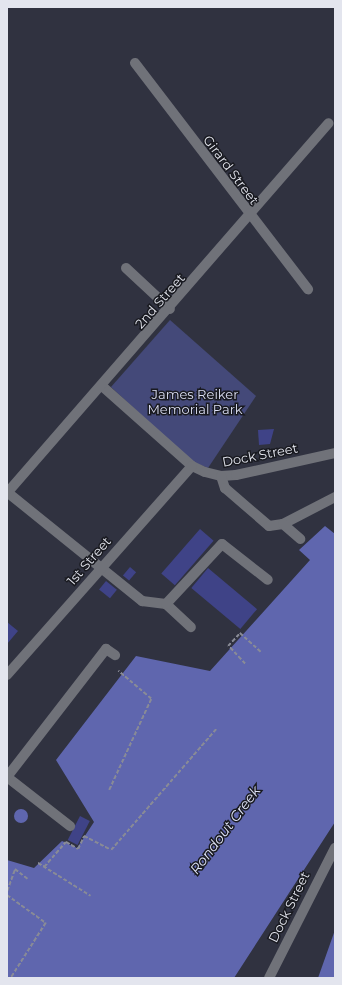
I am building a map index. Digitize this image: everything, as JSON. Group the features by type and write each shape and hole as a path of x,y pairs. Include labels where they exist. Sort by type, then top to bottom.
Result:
{"street":[{"name":"Girard Street","path":"135,63 247,214 308,289"},
{"name":"2nd Street","path":"7,493 170,309 247,214 329,123"},
{"path":"126,268 170,309"},
{"path":"102,386 192,466"},
{"name":"Dock Street","path":"192,466 221,476 335,453"},
{"name":"1st Street","path":"7,675 100,568 192,466"},
{"path":"221,476 225,488 255,517 269,526 283,524 335,497"},
{"path":"7,493 142,601 166,604 191,627"},
{"path":"283,524 300,539"},
{"path":"166,604 222,544 268,580"},
{"path":"70,826 7,777 106,649 115,655"},
{"name":"Dock Street","path":"269,978 335,848"}],"path":[{"path":"245,664 228,646 240,634 261,652"},
{"path":"109,790 151,699 118,671"},
{"path":"44,867 66,842 78,849 84,836 111,850 216,729"},
{"path":"38,863 91,896"},
{"path":"7,891 15,869 28,879"},
{"path":"7,895 46,922 10,978"}],"green space":[{"name":"James Reiker Memorial Park","path":"170,320 256,396 208,468 191,461 111,387"}],"water":[{"name":"Rondout Creek","path":"325,526 335,534 335,822 234,978 7,978 7,860 34,868 62,841 77,848 94,822 56,760 136,656 210,671 310,560 299,550"},
{"path":"21,809 26,811 28,816 26,821 21,823 16,821 14,816 16,811"},
{"path":"335,930 335,978 318,978"}],"building":[{"path":"274,429 270,444 259,445 258,430"},
{"path":"200,529 214,541 175,585 161,574"},
{"path":"130,567 136,572 129,581 123,575"},
{"path":"208,568 257,609 240,629 191,588"},
{"path":"106,581 117,590 110,598 99,590"},
{"path":"7,622 18,631 7,644"},
{"path":"80,816 90,821 78,845 68,840"}]}
